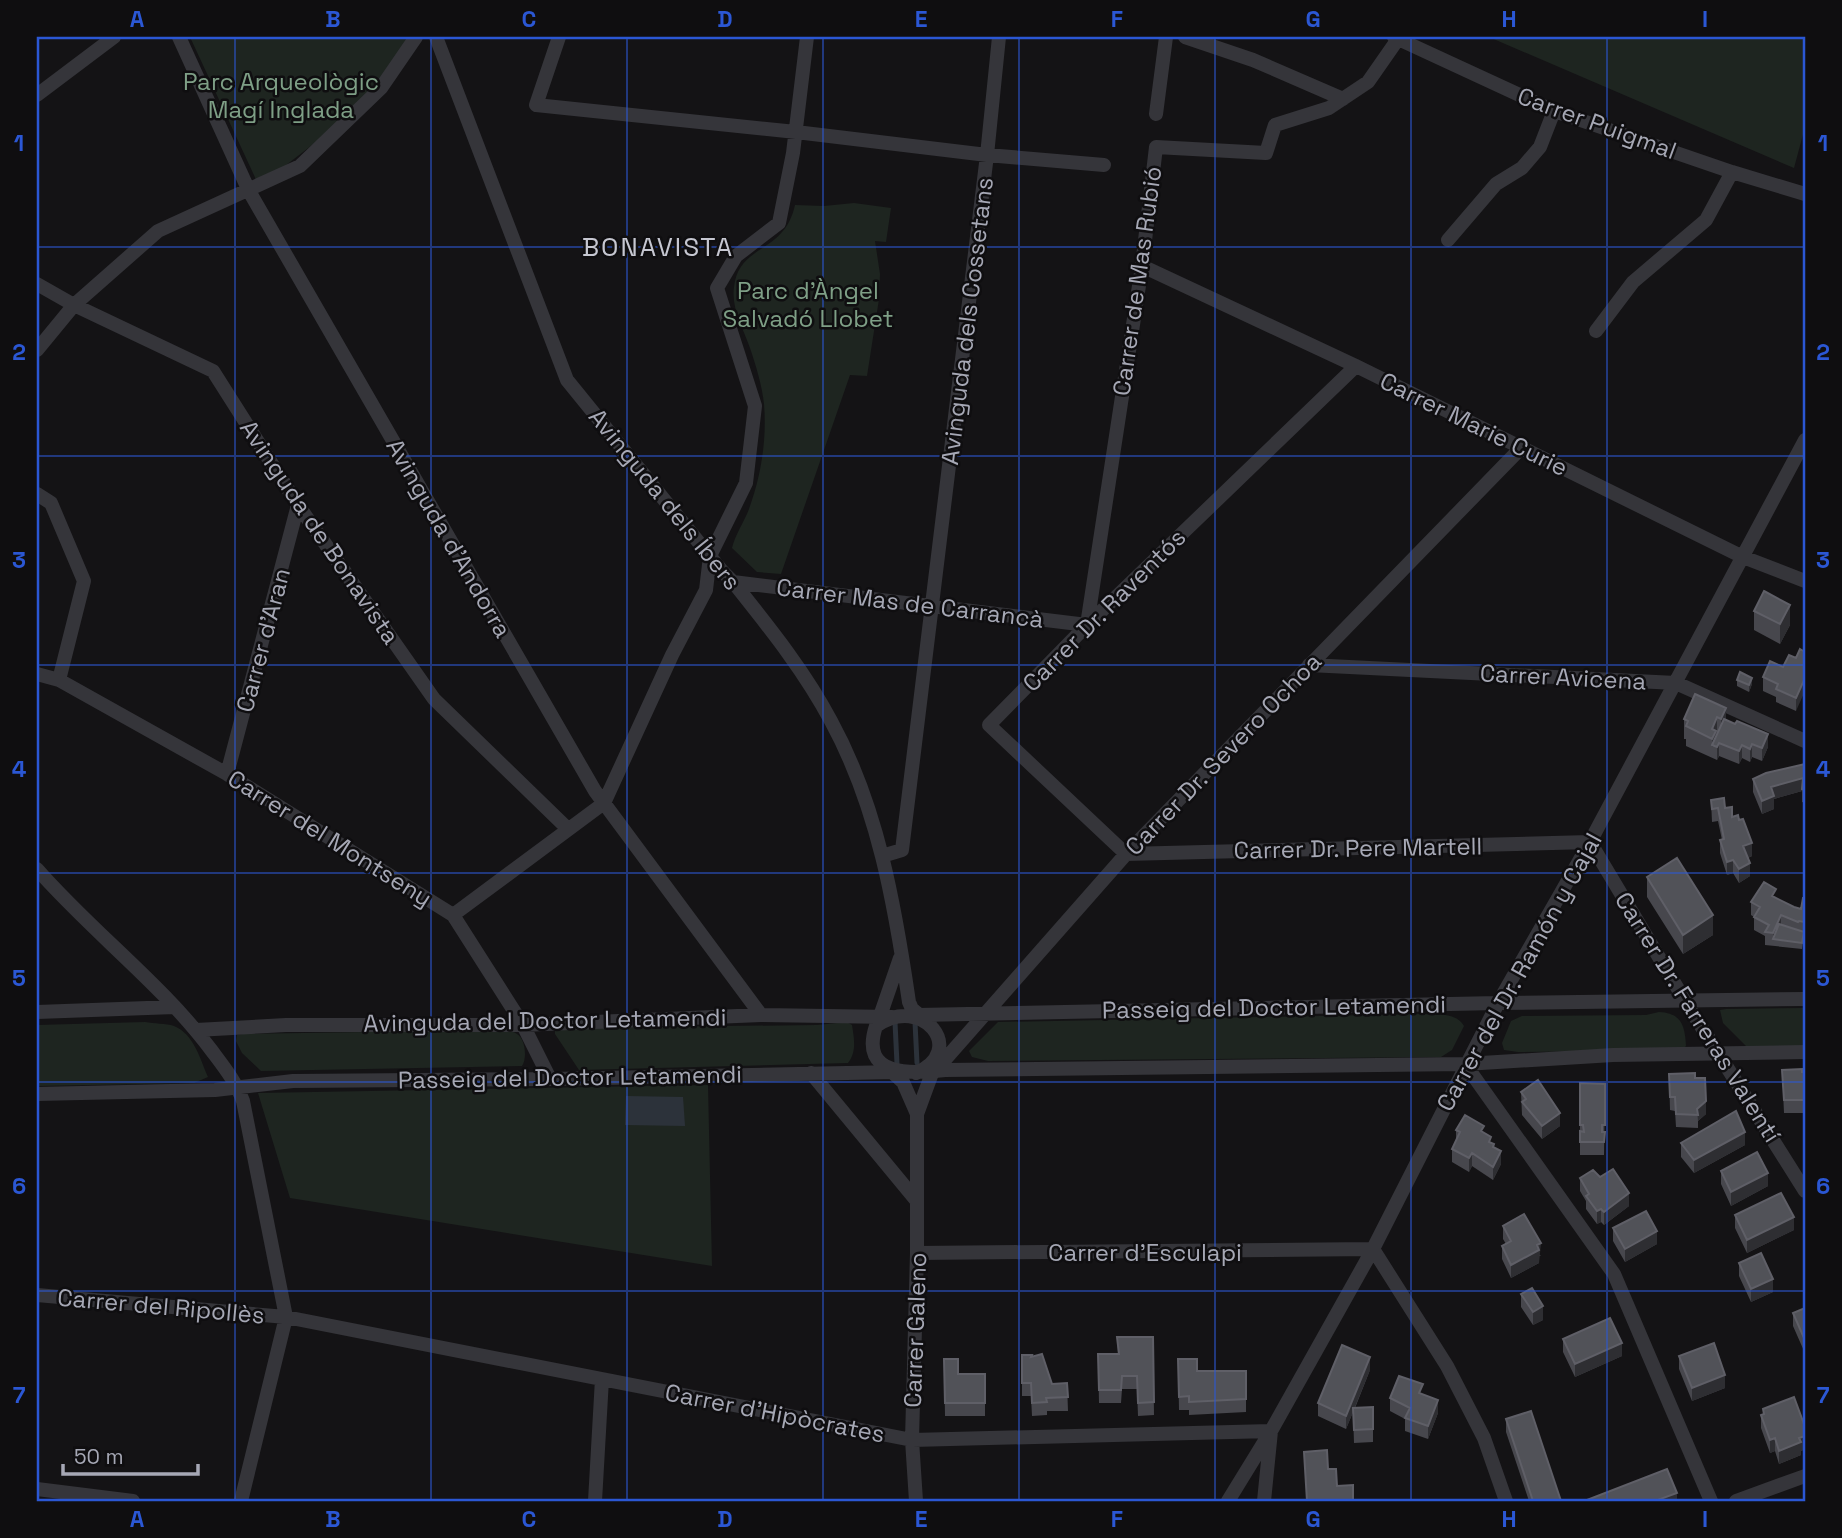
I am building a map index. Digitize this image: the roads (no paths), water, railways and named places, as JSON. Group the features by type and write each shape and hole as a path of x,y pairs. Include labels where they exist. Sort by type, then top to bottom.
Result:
{"street":[{"path":"37,95 114,37"},
{"name":"Avinguda d'Andorra","path":"179,37 249,191 604,803 761,1014"},
{"path":"37,350 75,305 158,231 300,166 381,88 416,37"},
{"name":"Avinguda dels Íbers","path":"436,37 567,380 793,658 832,721 853,767 882,856 909,1002 920,1018"},
{"path":"559,37 536,105 987,155 1104,165"},
{"path":"453,915 604,803 666,667 706,590 710,556 747,483 755,406 717,288 736,256 779,223 796,132 807,37"},
{"name":"Avinguda dels Cossetans","path":"882,856 902,850 999,37"},
{"path":"1156,114 1166,37"},
{"path":"1185,37 1253,60 1343,99"},
{"name":"Carrer de Mas Rubió","path":"1087,625 1142,266 1156,147 1266,153 1275,125 1329,108 1368,82 1396,38"},
{"name":"Carrer Puigmal","path":"1396,38 1554,111 1805,194"},
{"path":"1448,240 1496,184 1522,168 1540,147 1554,111"},
{"path":"1596,331 1633,282 1706,219 1732,172"},
{"name":"Carrer Marie Curie","path":"1142,266 1356,366 1743,557 1805,581"},
{"name":"Avinguda de Bonavista","path":"37,284 213,371 298,505 434,699 568,829"},
{"name":"Carrer Dr. Raventós","path":"1126,855 989,725 1087,625 1356,366"},
{"name":"Carrer del Dr. Ramón y Cajal","path":"1228,1501 1271,1431 1373,1249 1465,1064 1590,842 1805,440"},
{"name":"Carrer Dr. Severo Ochoa","path":"934,1072 1126,855 1522,447"},
{"path":"37,494 51,503 85,581 59,680"},
{"name":"Carrer d'Aran","path":"227,774 298,505"},
{"name":"Carrer Mas de Carrancà","path":"733,582 1087,625"},
{"name":"Carrer Avicena","path":"1309,665 1676,683 1805,741"},
{"name":"Carrer del Montseny","path":"37,674 59,680 227,774 453,915 523,1025 550,1079"},
{"name":"Carrer Dr. Pere Martell","path":"1126,855 1590,842"},
{"name":"Carrer Dr. Farreras Valentí","path":"1590,842 1684,999 1805,1191"},
{"path":"37,869 62,898 176,1007 238,1087 243,1101 286,1317 241,1501"},
{"path":"883,1020 920,1018 939,1040 939,1050 934,1061 926,1068 899,1071 878,1061 872,1049 902,954"},
{"name":"Passeig del Doctor Letamendi","path":"920,1018 988,1012 1805,999"},
{"path":"37,1012 176,1007"},
{"name":"Avinguda del Doctor Letamendi","path":"196,1030 286,1025 523,1025 761,1014 883,1020"},
{"name":"Carrer Galeno","path":"916,1115 934,1072 939,1050"},
{"name":"Passeig del Doctor Letamendi","path":"37,1094 208,1090 293,1081 1465,1064 1613,1055 1805,1052"},
{"path":"1465,1064 1614,1274 1711,1501"},
{"name":"Carrer Galeno","path":"899,1071 916,1115 918,1253 912,1440 916,1501"},
{"path":"811,1073 916,1200"},
{"path":"1373,1249 1453,1378 1484,1438 1506,1501"},
{"name":"Carrer d'Esculapi","path":"918,1253 1373,1249"},
{"name":"Carrer del Ripollès","path":"37,1294 286,1317"},
{"name":"Carrer d'Hipòcrates","path":"286,1317 912,1440 1271,1431"},
{"path":"594,1501 602,1379"},
{"path":"1264,1501 1271,1431"},
{"path":"1736,1501 1805,1476"},
{"path":"37,1489 134,1501"}],"waterway":[{"path":"895,1022 897,1064"},
{"path":"915,1022 917,1063"}],"district":[{"name":"BONAVISTA","path":"658,247"}],"park label":[{"name":"Parc Arqueològic Magí Inglada","path":"281,95"},
{"name":"Parc d'Àngel Salvadó Llobet","path":"808,304"}]}
